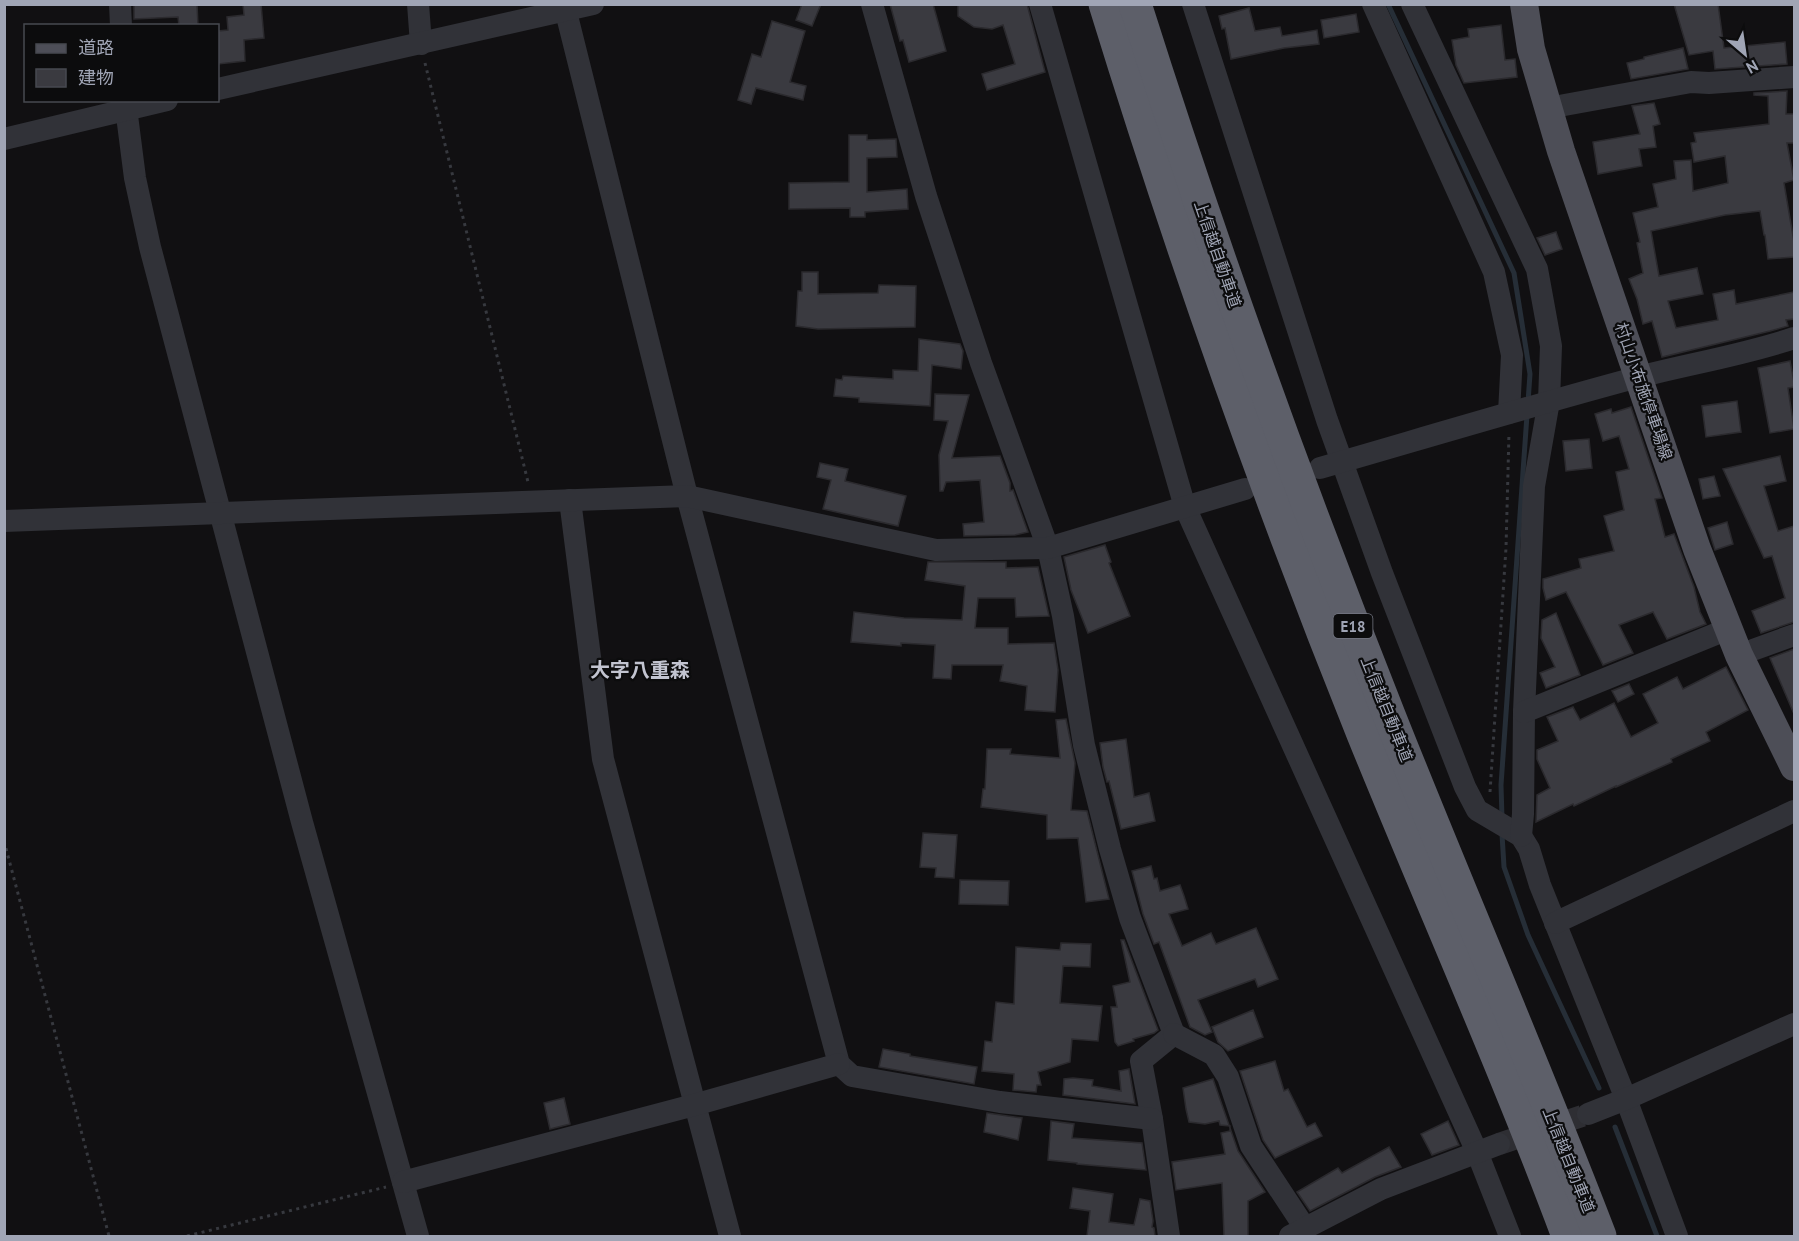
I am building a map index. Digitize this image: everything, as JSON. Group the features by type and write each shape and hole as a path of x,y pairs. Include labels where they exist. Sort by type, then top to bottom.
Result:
{"highway":[{"name":"上信越自動車道","path":"1105,4 1179,235 1280,516 1362,731 1568,1236"},
{"name":"上信越自動車道","path":"1136,4 1196,192 1306,501 1389,717 1599,1236"}],"main road":[{"name":"村山小布施停車場線","path":"1524,4 1531,49 1561,151 1697,549 1739,655 1794,767"}],"street":[{"path":"120,4 121,24"},
{"path":"418,4 421,44"},
{"path":"219,89 566,12 593,4"},
{"path":"872,4 926,196 981,363 1048,548 1063,616 1084,745 1110,849 1130,918 1174,1034 1214,1055 1228,1077 1251,1146 1298,1232 1381,1189 1499,1144"},
{"path":"1040,4 1185,507 1477,1152 1510,1236"},
{"path":"1193,4 1327,420 1382,573 1465,787 1477,810 1504,826 1529,849 1540,885 1626,1099 1677,1236"},
{"path":"1373,4 1494,272 1512,355 1512,412"},
{"path":"1412,4 1537,269 1551,346 1534,486 1524,712 1523,814 1504,826"},
{"path":"566,12 687,496 839,1064 852,1076 1000,1102 1152,1119"},
{"path":"1548,108 1691,82 1709,83 1794,77"},
{"path":"4,139 125,105 150,102"},
{"path":"125,105 135,178 150,247 302,822 418,1236"},
{"path":"1320,468 1544,402 1763,348 1794,338"},
{"path":"4,521 687,496 936,550 1048,548 1245,489"},
{"path":"570,500 603,759 730,1236"},
{"path":"1524,712 1728,629"},
{"path":"1739,655 1794,635"},
{"path":"1556,923 1794,811"},
{"path":"1588,1114 1794,1024"},
{"path":"1169,1236 1141,1061 1174,1034"},
{"path":"403,1182 839,1064"}],"path":[{"path":"421,44 532,501"},
{"path":"1504,826 1506,548 1512,412"},
{"path":"4,842 109,1236"},
{"path":"187,1236 403,1182"}],"building":[{"path":"134,4 197,4 198,24 179,24 178,17 134,19"},
{"path":"243,4 261,4 264,38 244,40 245,61 219,64 219,31 228,30 227,17 244,15"},
{"path":"802,4 821,4 812,26 796,20"},
{"path":"890,4 933,4 946,51 909,62 903,40 900,41"},
{"path":"958,4 1027,4 1045,72 987,90 982,74 1015,64 1003,25 992,29 974,27 958,16"},
{"path":"1674,4 1718,4 1724,48 1785,42 1787,64 1715,69 1713,51 1689,55"},
{"path":"1249,8 1255,31 1280,27 1282,36 1317,30 1319,44 1284,48 1231,59 1225,28 1222,29 1219,16"},
{"path":"1356,14 1359,32 1324,38 1321,20"},
{"path":"772,21 805,31 790,82 806,86 803,100 756,88 751,104 738,100 752,54 761,57"},
{"path":"1501,25 1505,60 1515,59 1517,77 1464,83 1456,65 1452,40 1469,37 1468,29"},
{"path":"1683,48 1688,69 1631,79 1627,63"},
{"path":"1787,91 1786,114 1794,114 1794,143 1787,143 1794,180 1784,183 1794,242 1794,257 1768,259 1760,211 1725,215 1651,231 1659,276 1697,268 1703,294 1668,301 1676,328 1718,320 1713,294 1734,290 1736,304 1794,292 1794,319 1786,320 1788,326 1662,357 1652,321 1643,324 1629,279 1643,273 1637,243 1640,242 1633,213 1658,207 1653,184 1676,179 1674,161 1691,160 1693,191 1728,183 1725,156 1694,162 1691,143 1696,142 1694,133 1769,124 1768,96 1754,95 1754,93"},
{"path":"1654,103 1660,124 1653,126 1656,147 1639,149 1642,166 1598,174 1593,142 1640,134 1632,106"},
{"path":"849,135 867,135 867,140 896,139 897,157 867,158 867,192 907,189 908,209 865,212 865,217 850,217 850,208 789,209 789,183 849,182"},
{"path":"1556,232 1562,249 1545,255 1537,238"},
{"path":"802,272 818,272 818,294 878,293 879,285 916,286 915,327 818,329 796,326 798,291 802,291"},
{"path":"919,339 960,344 963,351 961,369 932,365 930,406 859,402 859,398 834,396 836,379 842,380 843,376 893,379 893,370 918,371"},
{"path":"1790,361 1794,387 1788,388 1794,429 1770,433 1758,368"},
{"path":"935,394 969,395 952,458 1000,456 1010,483 1010,491 1013,490 1028,532 1015,535 964,536 963,524 984,522 980,480 946,482 943,491 940,491 939,455 948,421 934,420"},
{"path":"1737,401 1741,432 1706,437 1702,406"},
{"path":"1631,407 1662,498 1655,499 1665,537 1674,534 1706,624 1667,639 1653,612 1619,625 1633,653 1603,665 1566,592 1546,600 1543,579 1581,568 1579,559 1614,551 1604,516 1624,510 1616,472 1629,469 1619,436 1603,441 1595,414 1611,409 1612,413"},
{"path":"1589,439 1592,468 1566,471 1563,441"},
{"path":"1780,456 1786,481 1764,486 1778,531 1794,526 1794,622 1761,633 1752,611 1785,598 1772,556 1764,558 1723,469"},
{"path":"820,463 848,469 845,481 906,496 898,526 823,509 831,480 817,477"},
{"path":"1714,476 1720,496 1703,499 1699,479"},
{"path":"1727,522 1733,544 1715,550 1708,528"},
{"path":"1105,545 1111,562 1109,563 1130,616 1088,633 1071,590 1064,557"},
{"path":"928,562 1006,562 1006,568 1038,567 1049,616 1016,617 1015,598 978,598 975,628 1008,628 1008,644 1054,643 1058,670 1055,712 1025,710 1027,686 1000,681 1003,665 952,665 951,679 933,678 935,645 901,643 901,646 851,642 854,612 904,618 962,620 965,586 925,580"},
{"path":"1556,613 1580,675 1546,688 1540,673 1555,667 1541,638 1542,620"},
{"path":"1794,649 1794,714 1770,658"},
{"path":"1726,667 1748,710 1706,732 1710,741 1671,759 1672,762 1536,822 1537,795 1550,788 1537,759 1537,750 1558,741 1547,717 1573,707 1580,720 1614,703 1631,737 1658,723 1643,694 1677,677 1683,689"},
{"path":"1629,684 1634,694 1618,702 1612,691"},
{"path":"1066,719 1075,763 1071,810 1087,811 1109,899 1086,902 1078,838 1047,839 1047,815 981,807 983,789 985,789 987,749 1011,749 1010,754 1060,758 1056,720"},
{"path":"1126,739 1134,797 1149,793 1155,821 1121,829 1109,781 1107,782 1103,767 1100,743"},
{"path":"923,833 957,835 954,878 935,877 936,868 920,867"},
{"path":"1151,866 1160,891 1180,885 1188,909 1169,914 1182,946 1211,933 1216,944 1256,928 1278,979 1258,987 1255,979 1198,1000 1212,1032 1205,1035 1190,1027 1159,942 1154,944 1143,914 1132,871"},
{"path":"960,880 1009,881 1008,905 959,904"},
{"path":"1121,940 1124,940 1158,1030 1118,1046 1115,1042 1111,1007 1117,1007 1113,986 1130,982"},
{"path":"1061,943 1091,944 1090,967 1063,966 1060,1003 1102,1006 1098,1041 1072,1039 1070,1062 1038,1072 1041,1085 1037,1085 1036,1092 1013,1090 1014,1074 982,1071 985,1041 992,1042 996,1002 1014,1004 1016,947 1060,950"},
{"path":"1253,1010 1263,1037 1228,1051 1218,1042 1212,1027"},
{"path":"883,1049 977,1067 974,1084 879,1067"},
{"path":"1275,1061 1284,1091 1288,1089 1307,1127 1315,1123 1322,1136 1275,1158 1263,1140 1240,1071"},
{"path":"1129,1069 1135,1104 1063,1095 1064,1079 1073,1078 1093,1080 1092,1086 1121,1091 1119,1071"},
{"path":"1213,1079 1229,1126 1220,1125 1219,1121 1205,1124 1189,1122 1183,1088"},
{"path":"564,1098 570,1124 550,1129 544,1103"},
{"path":"987,1113 1022,1118 1018,1140 984,1132"},
{"path":"1051,1121 1074,1124 1072,1138 1142,1143 1146,1170 1048,1160"},
{"path":"1448,1121 1459,1145 1432,1155 1421,1134"},
{"path":"1230,1128 1238,1151 1265,1192 1248,1201 1248,1236 1224,1236 1222,1183 1176,1190 1172,1162 1225,1154 1221,1133 1230,1131"},
{"path":"1389,1147 1401,1167 1375,1177 1310,1211 1297,1192 1338,1168 1342,1173"},
{"path":"1073,1188 1113,1194 1109,1222 1134,1225 1140,1199 1150,1201 1155,1236 1087,1236 1090,1211 1070,1208"}],"waterway":[{"path":"1388,4 1514,273 1530,374 1528,402"},
{"path":"1502,818 1501,785 1527,415"},
{"path":"1502,834 1504,867 1528,935 1599,1088"},
{"path":"1615,1127 1657,1236"}],"tunnel":[{"path":"1499,1144 1588,1114"}],"district":[{"name":"大字八重森","path":"640,670"}]}
